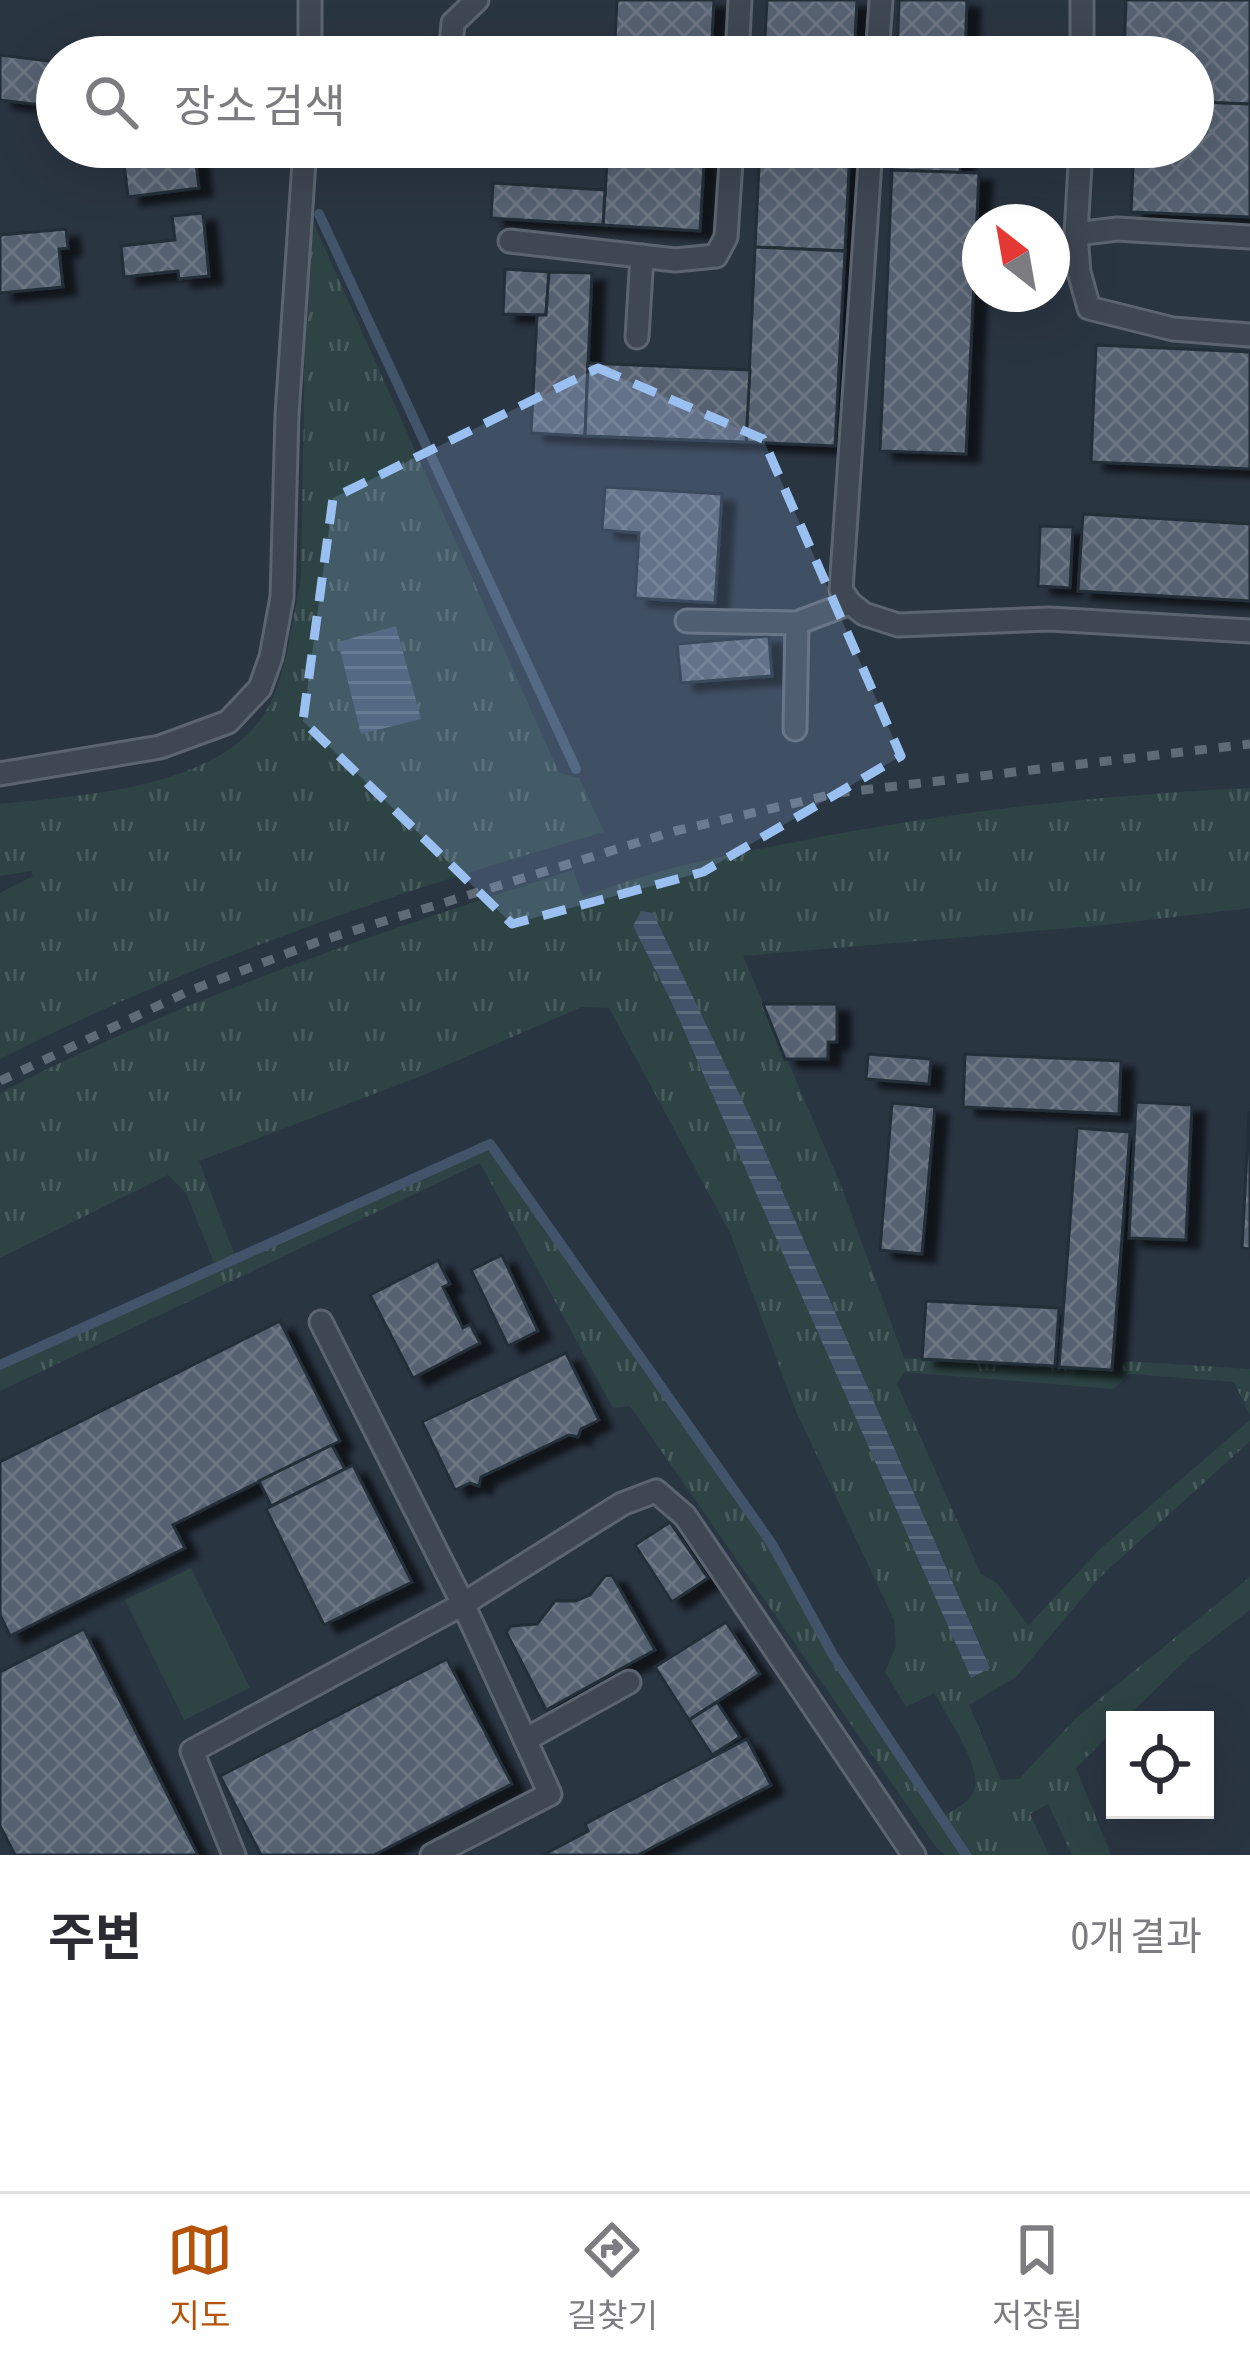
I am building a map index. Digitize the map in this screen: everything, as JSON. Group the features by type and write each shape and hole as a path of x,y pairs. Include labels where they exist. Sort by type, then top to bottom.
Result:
{"lane":[{"path":"310,0 310,36"},
{"path":"452,36 453,23 477,0"},
{"path":"738,36 740,0"},
{"path":"878,36 880,0"},
{"path":"1082,0 1082,36"},
{"path":"0,774 160,747 228,722 260,688 282,597 287,415 304,168"},
{"path":"510,241 675,260 716,256 726,237 731,168"},
{"path":"870,168 842,590 850,603 898,626 1050,619 1250,631"},
{"path":"1080,168 1076,234 1079,272 1089,308 1173,329 1250,334"},
{"path":"1076,234 1117,229 1250,237"},
{"path":"638,337 642,256"},
{"path":"687,621 797,623 850,603"},
{"path":"795,729 797,623"},
{"path":"320,1322 464,1604 550,1794 432,1855"},
{"path":"234,1855 192,1751 464,1604 622,1504 656,1490 685,1516 914,1855"},
{"path":"525,1740 629,1682"}],"highlighted area":[{"path":"598,368 763,439 901,756 703,872 512,924 303,721 333,498"}],"green space":[{"path":"310,215 559,773 579,778 604,832 296,931 146,990 0,1059 0,893 33,876 31,871 0,876 0,804 111,791 188,771 249,732 276,690 301,577"},
{"path":"1250,788 1250,908 743,956 840,1183 904,1358 1120,1371 1125,1361 1250,1369 1250,1415 1234,1382 1130,1374 1113,1389 904,1372 897,1384 981,1574 998,1584 1028,1626 1100,1549 1250,1420 1250,1441 1100,1577 1016,1677 969,1705 1001,1780 1019,1779 1076,1718 1250,1577 1250,1610 1190,1656 1133,1711 1106,1711 1106,1738 1076,1768 1111,1855 1072,1855 1048,1804 1030,1814 1049,1855 969,1855 942,1817 973,1793 969,1757 934,1693 906,1707 885,1672 896,1646 894,1620 795,1409 731,1235 609,1008 582,1007 426,1074 199,1161 235,1256 215,1265 186,1193 168,1175 0,1258 0,1093 138,1027 354,943 573,870 583,897 688,865 851,831 1078,800","holes":["633,926 751,1119 990,1667 971,1677 670,999"]},
{"path":"489,1148 770,1545 831,1657 962,1855 945,1855 936,1847 630,1406 613,1408 480,1163 0,1391 0,1368"},
{"path":"191,1568 250,1688 184,1720 125,1600"}],"water":[{"path":"396,626 421,719 361,734 338,642"},
{"path":"641,911 653,913 751,1119 990,1668 971,1678 670,999 633,926"}],"building":[{"path":"617,0 714,0 712,36 615,36"},
{"path":"767,0 857,0 855,36 765,36"},
{"path":"899,0 967,0 966,36 898,36"},
{"path":"1126,0 1250,0 1250,104 1214,103 1214,36 1125,36"},
{"path":"0,55 36,59 36,104 0,100"},
{"path":"1214,103 1250,104 1250,217 1131,212 1133,168 1214,168"},
{"path":"125,168 197,168 199,188 128,197"},
{"path":"607,168 704,168 700,231 603,225"},
{"path":"759,168 849,168 845,251 755,247"},
{"path":"892,168 960,168 960,173"},
{"path":"892,170 979,173 978,204 962,204 962,312 973,312 966,454 880,451"},
{"path":"493,183 605,190 603,225 491,218"},
{"path":"203,213 209,276 179,279 178,271 124,277 121,246 175,240 172,216"},
{"path":"66,229 68,248 59,249 63,287 0,293 0,235"},
{"path":"755,247 845,251 835,446 746,442"},
{"path":"505,269 549,272 546,315 503,314"},
{"path":"549,272 592,273 585,436 531,433 537,315 546,315"},
{"path":"1096,345 1250,352 1250,469 1091,462"},
{"path":"588,363 750,370 746,442 585,436"},
{"path":"605,487 722,494 715,603 635,598 639,533 602,530"},
{"path":"1083,514 1250,524 1250,601 1078,591"},
{"path":"1040,526 1073,527 1070,588 1038,586"},
{"path":"769,636 772,676 681,683 677,644"},
{"path":"763,1004 837,1004 837,1042 828,1042 828,1059 785,1059"},
{"path":"868,1054 931,1059 929,1084 866,1079"},
{"path":"965,1054 1121,1061 1119,1114 963,1107"},
{"path":"1136,1102 1192,1105 1186,1240 1129,1238"},
{"path":"892,1103 935,1107 922,1254 880,1250"},
{"path":"1250,1113 1250,1249 1242,1248"},
{"path":"1077,1128 1130,1132 1112,1370 1059,1367"},
{"path":"502,1255 538,1331 508,1346 471,1270"},
{"path":"438,1260 450,1284 443,1287 463,1328 470,1324 480,1343 413,1378 370,1295"},
{"path":"926,1301 1059,1308 1055,1366 922,1359"},
{"path":"280,1321 340,1441 173,1525 185,1548 10,1636 0,1615 0,1462"},
{"path":"566,1353 599,1420 581,1429 578,1437 569,1435 481,1477 479,1486 470,1483 455,1490 422,1422"},
{"path":"332,1445 345,1469 271,1506 259,1481"},
{"path":"353,1465 412,1582 324,1625 266,1509"},
{"path":"670,1522 708,1578 672,1602 635,1545"},
{"path":"612,1575 655,1650 546,1710 506,1632 511,1626 537,1624 555,1601 590,1595 605,1576"},
{"path":"726,1622 760,1674 689,1720 655,1667"},
{"path":"84,1629 198,1855 15,1855 0,1826 0,1672"},
{"path":"447,1659 512,1784 374,1855 261,1855 220,1776"},
{"path":"717,1702 740,1737 712,1755 689,1720"},
{"path":"747,1739 771,1785 638,1855 543,1855 588,1831 585,1824"}],"waterway":[{"path":"319,214 576,769"},
{"path":"0,1365 490,1144 772,1544 833,1655 966,1855"}],"railway":[{"path":"0,1081 189,991 317,942 675,831 838,793 1250,744"}]}
